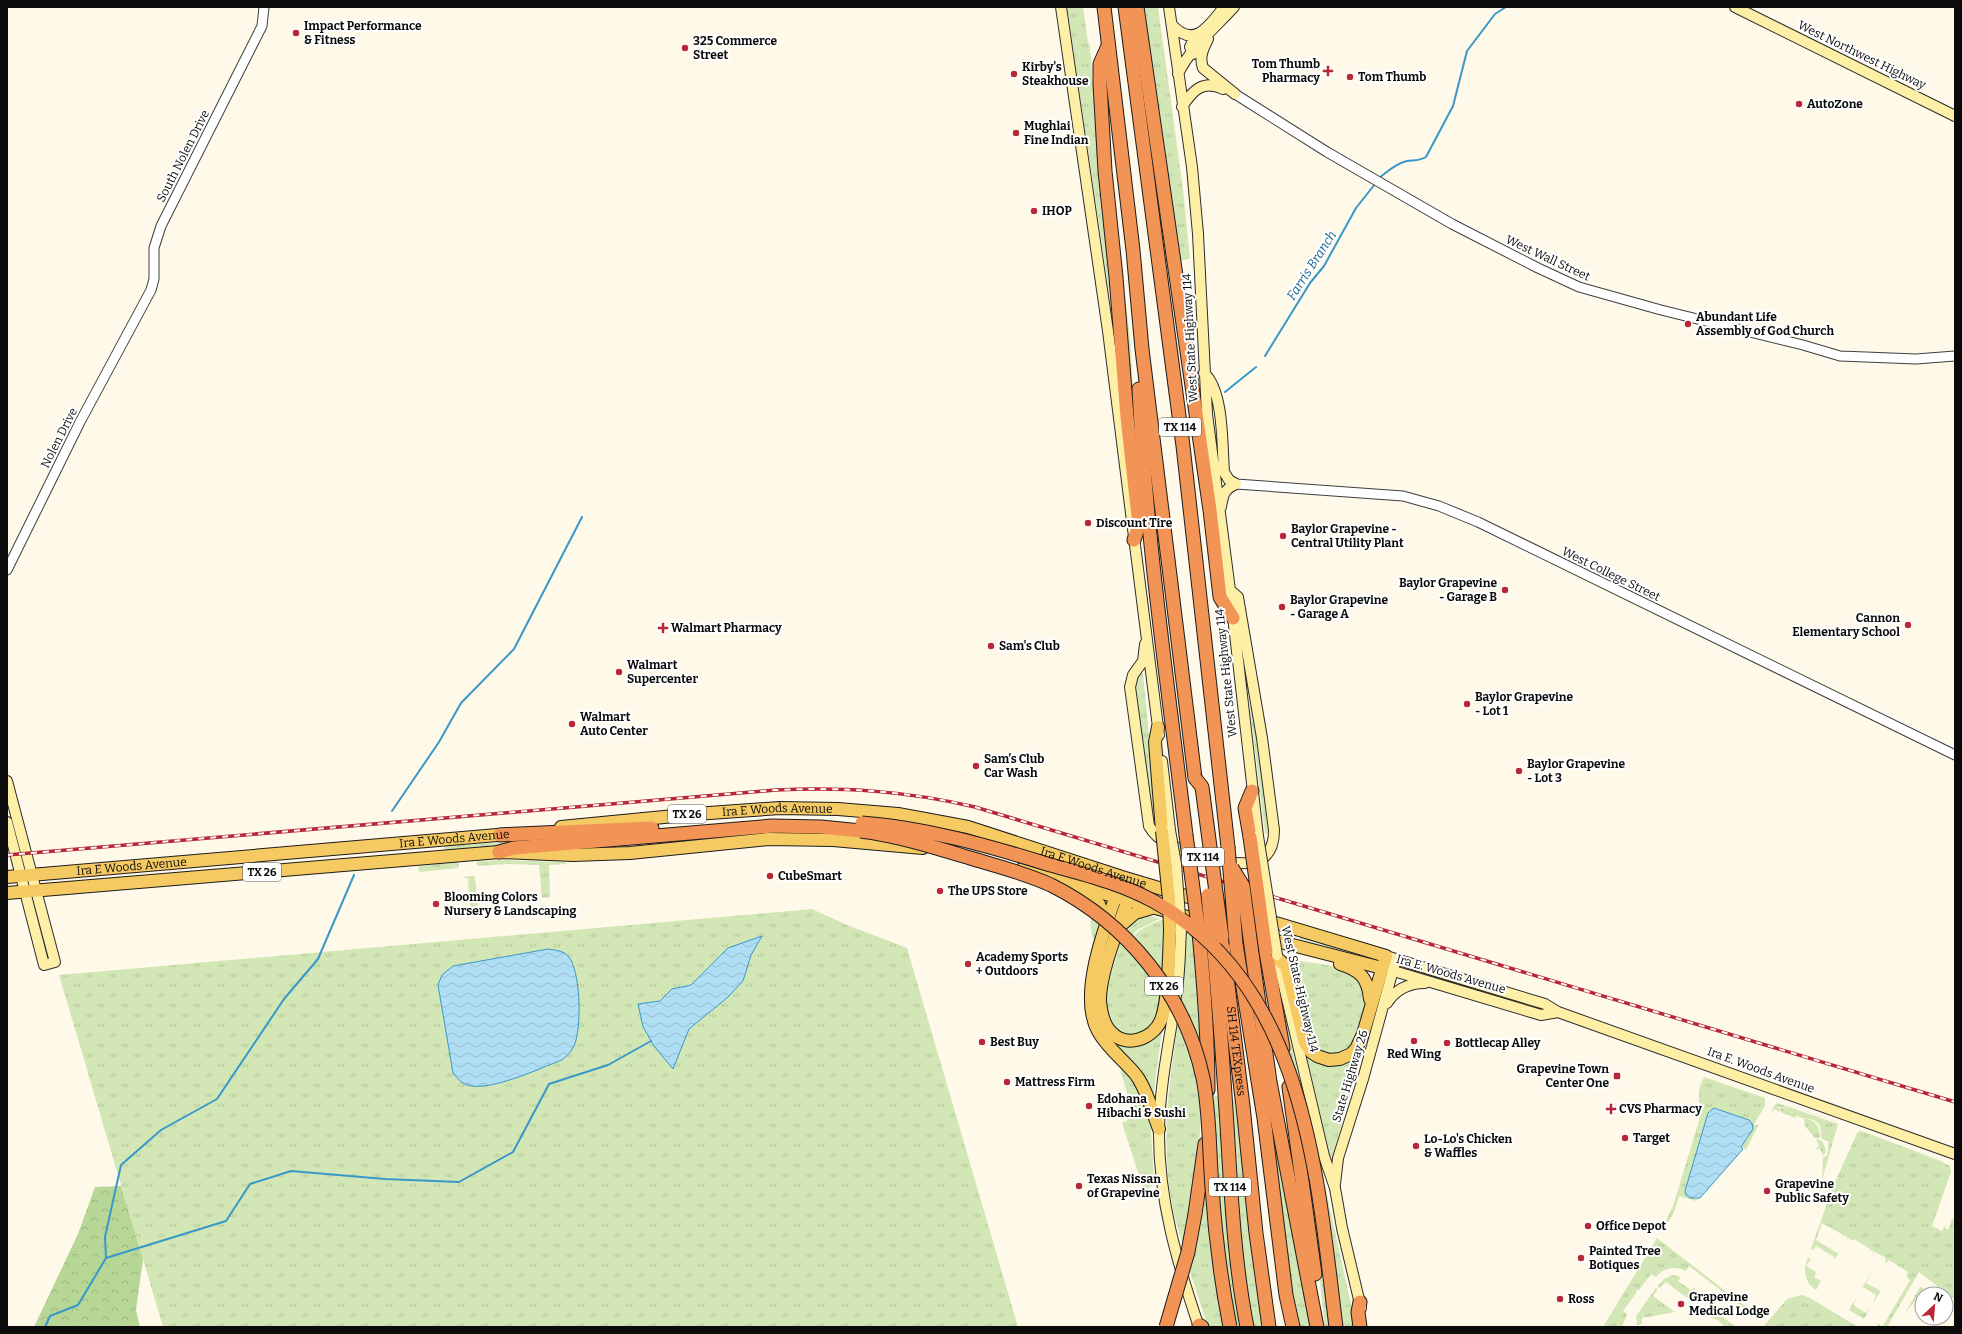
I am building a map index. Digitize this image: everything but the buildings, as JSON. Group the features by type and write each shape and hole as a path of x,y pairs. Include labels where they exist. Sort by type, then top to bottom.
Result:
{"highway":[{"name":"TX 114","path":"1104,7 1133,250 1142,349 1194,778 1217,936 1232,1209 1247,1327"},
{"name":"TX 114","path":"1125,7 1183,446 1231,866 1236,944 1266,1132 1286,1295 1293,1327"},
{"path":"1136,7 1210,510 1220,598 1233,618"},
{"path":"1108,46 1100,64 1100,92 1105,171 1116,277 1127,417 1139,525 1134,540"},
{"path":"1142,349 1138,369 1142,456 1186,836 1199,933 1208,1048 1208,1092 1204,1163 1188,1252 1166,1327"},
{"path":"1252,791 1245,808 1254,837 1274,955 1320,1319 1318,1327"},
{"path":"500,835 649,828 776,819 817,819 861,827 910,828 967,840 1122,886 1164,907 1193,927 1215,947 1236,970 1279,1045 1295,1089 1307,1130 1314,1167 1336,1327"},
{"name":"TX 26","path":"499,852 514,848 772,826 861,827 932,846 1022,874 1050,885 1073,898 1112,924 1137,950 1176,1003 1186,1026 1203,1078 1217,1244 1230,1327"},
{"path":"1231,866 1243,886 1270,1082 1318,1327"},
{"name":"SH 114 TEXpress","path":"1217,936 1243,1106 1256,1233 1269,1327"},
{"path":"1266,1132 1260,1150 1285,1327"},
{"path":"1360,1302 1358,1312 1360,1327"}],"main road":[{"path":"1061,7 1096,243 1144,629 1147,639 1158,727 1155,742 1166,830 1169,898 1175,930 1178,980 1160,1099 1160,1164 1164,1203 1174,1246 1200,1326"},
{"name":"West State Highway 114","path":"1169,7 1182,107 1189,142 1198,234 1204,373 1252,791"},
{"path":"1224,7 1201,32 1195,36 1190,46 1196,63 1207,77 1235,94"},
{"path":"1178,74 1183,63 1192,52 1234,7"},
{"name":"West Northwest Highway","path":"1735,7 1955,116"},
{"path":"1172,25 1184,36 1195,36"},
{"path":"1212,31 1202,51 1201,62 1203,68 1235,94"},
{"path":"1182,107 1191,93 1202,86 1209,84 1216,85 1235,94"},
{"path":"1204,373 1214,386 1218,403 1224,472 1229,480 1236,484"},
{"path":"1220,521 1223,495 1229,487 1236,484"},
{"path":"1147,639 1143,648 1143,661 1133,675 1130,687 1149,826 1152,833 1162,841 1195,854 1241,864 1256,861 1263,857 1273,844 1274,830 1263,745 1238,597 1230,590"},
{"path":"7,781 55,962 44,966 7,822"},
{"name":"Ira E Woods Avenue","path":"7,877 500,835 598,822 695,814 780,808 838,809 890,813 968,827 1128,879 1391,957"},
{"name":"Ira E Woods Avenue","path":"7,893 499,852 573,855 637,852 768,839 833,840 963,852 987,857 1121,899 1289,945 1388,970"},
{"path":"257,873 257,864 266,854"},
{"path":"1128,879 1121,899 1106,927 1093,974 1090,994 1091,1010 1098,1030 1111,1051 1136,1076 1145,1093 1159,1128"},
{"path":"1074,884 1099,904 1106,927"},
{"path":"1121,899 1119,927 1102,981 1101,1009 1102,1018 1111,1033 1117,1037 1131,1041 1139,1040 1151,1034 1162,1019 1175,930"},
{"path":"1119,927 1135,913 1153,908"},
{"path":"1289,945 1295,952 1342,964 1357,972 1368,986 1371,1004"},
{"path":"1274,955 1286,966 1305,1043 1317,1056 1335,1060 1351,1054 1360,1042 1371,1004 1388,970 1391,957"},
{"name":"West State Highway 114","path":"1274,955 1324,1156 1335,1188 1342,1228 1366,1327"},
{"name":"Ira E. Woods Avenue","path":"1391,957 1545,1004 1558,1012 1955,1154"},
{"name":"Ira E. Woods Avenue","path":"1388,970 1542,1015 1558,1012"},
{"name":"State Highway 26","path":"1335,1188 1338,1158 1383,1008 1388,970"},
{"path":"1383,1008 1392,995 1403,987 1413,983 1433,983"}],"street":[{"name":"South Nolen Drive","path":"136,318 151,290 154,278 154,248 161,226 262,26 264,7"},
{"name":"West Wall Street","path":"1235,94 1327,152 1446,220 1538,268 1579,287 1661,310 1803,345 1840,356 1916,360 1955,356"},
{"name":"Nolen Drive","path":"7,570 80,422 136,318"},
{"name":"West College Street","path":"1236,484 1403,496 1439,506 1485,526 1955,755"}],"green space":[{"path":"1067,7 1083,7 1088,42 1090,46 1101,206 1112,291 1109,292"},
{"path":"1142,7 1158,7 1183,189 1190,259 1179,261"},
{"path":"1111,175 1130,338 1137,455"},
{"path":"1140,672 1143,674 1158,825 1154,825 1151,818 1134,690 1137,675"},
{"path":"1253,707 1269,827 1268,833 1265,834 1250,708"},
{"path":"556,839 538,844 445,850 444,846"},
{"path":"504,860 564,862 567,864 549,865 550,897 542,898 539,865 509,864 478,866 476,864 477,861"},
{"path":"456,862 459,864 458,868 420,872 418,869 419,866"},
{"path":"473,876 475,878 479,914 471,915 468,879 462,877"},
{"path":"812,909 847,925 907,948 1018,1327 163,1327 59,975"},
{"path":"1093,915 1098,924 1094,942 1091,932 1091,921"},
{"path":"1147,915 1160,919 1137,930 1131,937 1123,930 1134,918 1136,920"},
{"path":"1166,918 1165,954 1162,955 1166,957 1164,978 1133,938 1139,931"},
{"path":"1186,929 1191,930 1195,962 1200,1010 1201,1058 1181,1006"},
{"path":"1301,935 1350,950 1350,952 1299,939"},
{"path":"1121,940 1164,992 1154,1024 1140,1034 1126,1035 1121,1033 1109,1023 1105,996"},
{"path":"1288,959 1340,967 1356,978 1357,982 1363,982 1366,994 1364,1011 1356,1038 1351,1047 1341,1053 1331,1055 1320,1051 1311,1043"},
{"path":"1281,999 1301,1087 1298,1084 1284,1045"},
{"path":"1178,1024 1191,1054 1200,1084 1201,1104 1199,1155 1184,1248 1175,1220 1170,1192 1166,1137 1170,1081"},
{"path":"1162,1031 1153,1097 1107,1035 1113,1040"},
{"path":"1306,1053 1312,1056 1359,1053 1352,1076 1355,1078 1332,1157 1330,1156"},
{"path":"1120,1068 1131,1076 1150,1112 1154,1182 1152,1186 1144,1191 1122,1123 1127,1121 1132,1111"},
{"path":"1704,1077 1765,1098 1765,1106 1754,1124 1754,1126 1759,1124 1746,1150 1741,1147 1753,1129 1717,1108 1709,1111 1685,1193 1687,1197 1699,1199 1696,1201 1679,1196 1675,1210 1662,1233 1662,1228 1673,1206 1704,1104 1699,1103 1699,1089"},
{"path":"1218,1096 1241,1327 1235,1327 1220,1222 1212,1097"},
{"path":"1233,1100 1235,1101 1254,1275 1262,1327 1253,1327 1244,1271"},
{"path":"1781,1102 1835,1121 1839,1123"},
{"path":"1777,1103 1838,1124 1822,1180 1823,1158 1827,1155 1829,1142 1822,1139 1818,1123 1813,1120 1796,1116 1784,1107 1777,1107 1780,1109 1780,1112 1774,1109 1771,1114 1773,1107"},
{"path":"1780,1107 1787,1109 1796,1116 1795,1118 1781,1112"},
{"path":"1804,1119 1812,1120 1816,1124 1819,1130 1820,1138 1815,1138 1805,1126"},
{"path":"1273,1123 1311,1327 1298,1327 1290,1282 1270,1124"},
{"path":"1859,1130 1941,1161 1950,1166 1951,1172 1932,1226 1942,1231 1945,1225 1945,1228 1948,1230 1952,1219 1955,1220 1953,1232 1955,1233 1955,1300 1954,1286 1937,1286 1919,1272 1887,1327 1878,1327 1877,1325 1882,1326 1884,1324 1910,1280 1906,1277 1908,1272 1889,1260 1885,1264 1886,1258 1875,1252 1872,1256 1874,1252 1871,1250 1868,1253 1870,1249 1854,1239 1853,1241 1848,1238 1847,1240 1847,1237 1822,1223 1816,1240 1837,1253 1840,1251 1834,1260 1834,1257 1816,1246 1813,1250 1811,1249 1832,1189 1857,1133 1860,1131"},
{"path":"1816,1139 1820,1140 1824,1146 1826,1152 1823,1156 1820,1149 1815,1149 1819,1146"},
{"path":"1208,1172 1225,1327 1208,1327 1190,1272"},
{"path":"121,1186 143,1259 136,1310 140,1327 34,1327 78,1234 95,1187"},
{"path":"1325,1186 1356,1327 1341,1327 1323,1187"},
{"path":"1316,1202 1332,1327 1325,1327 1311,1203"},
{"path":"1657,1238 1758,1316 1757,1318 1689,1266 1686,1271 1677,1268 1670,1268 1662,1271 1656,1277 1651,1274 1639,1290 1637,1290 1623,1311 1627,1314 1622,1327 1603,1327"},
{"path":"1808,1257 1811,1259 1806,1266 1816,1272 1814,1277 1821,1281 1816,1290 1809,1283 1805,1271 1805,1267"},
{"path":"1875,1268 1866,1283 1881,1291 1873,1303 1876,1295 1863,1287 1859,1292"},
{"path":"1673,1275 1681,1277 1678,1281 1691,1290 1695,1287 1694,1296 1698,1302 1693,1298 1691,1301 1666,1282 1659,1288 1658,1286 1664,1279"},
{"path":"1656,1288 1658,1289 1653,1296 1675,1312 1642,1318 1642,1324 1637,1325 1636,1316"},
{"path":"1859,1293 1853,1305 1866,1313 1871,1307 1864,1319 1849,1310"},
{"path":"1802,1295 1810,1298 1858,1327 1763,1327 1787,1299"},
{"path":"1914,1297 1914,1302 1905,1313"},
{"path":"1709,1311 1715,1311 1736,1327 1725,1327 1718,1320 1711,1318"}],"water":[{"path":"762,936 751,955 743,981 727,998 689,1029 673,1069 654,1046 643,1027 638,1004 660,1001 672,989 691,985 728,948"},
{"path":"548,949 566,954 572,963 576,974 579,1014 577,1038 572,1050 562,1060 501,1083 477,1086 463,1083 453,1073 438,985 442,975 453,966"},
{"path":"1714,1108 1749,1120 1752,1123 1753,1129 1741,1147 1743,1149 1700,1198 1690,1198 1686,1195 1685,1191 1708,1113"}],"waterway":[{"name":"Farris Branch","path":"1379,178 1399,164 1426,157 1453,106 1467,51 1495,14 1506,7"},
{"name":"Farris Branch","path":"1265,356 1310,283 1324,266 1356,208 1375,184"},
{"name":"Farris Branch","path":"1225,392 1256,367"},
{"path":"392,811 439,742 461,703 514,649 582,517"},
{"path":"106,1258 105,1237 121,1165 161,1130 217,1099 284,999 318,959 354,875"},
{"path":"45,1327 50,1316 78,1305 106,1258 226,1221 250,1184 291,1171 385,1179 459,1182 513,1152 549,1084 608,1065 651,1041"}],"railway":[{"path":"7,855 776,790 827,789 876,791 925,797 975,807 1955,1102"}],"place":[{"name":"Impact Performance & Fitness","path":"296,33"},
{"name":"325 Commerce Street","path":"685,48"},
{"name":"Tom Thumb Pharmacy","path":"1328,71"},
{"name":"Kirby's Steakhouse","path":"1014,74"},
{"name":"Tom Thumb","path":"1350,77"},
{"name":"AutoZone","path":"1799,104"},
{"name":"Mughlai Fine Indian","path":"1016,133"},
{"name":"IHOP","path":"1034,211"},
{"name":"Abundant Life Assembly of God Church","path":"1688,324"},
{"name":"Discount Tire","path":"1088,523"},
{"name":"Baylor Grapevine - Central Utility Plant","path":"1283,536"},
{"name":"Baylor Grapevine - Garage B","path":"1505,590"},
{"name":"Baylor Grapevine - Garage A","path":"1282,607"},
{"name":"Cannon Elementary School","path":"1908,625"},
{"name":"Walmart Pharmacy","path":"663,628"},
{"name":"Sam's Club","path":"991,646"},
{"name":"Walmart Supercenter","path":"619,672"},
{"name":"Baylor Grapevine - Lot 1","path":"1467,704"},
{"name":"Walmart Auto Center","path":"572,724"},
{"name":"Sam’s Club Car Wash","path":"976,766"},
{"name":"Baylor Grapevine - Lot 3","path":"1519,771"},
{"name":"CubeSmart","path":"770,876"},
{"name":"The UPS Store","path":"940,891"},
{"name":"Blooming Colors Nursery & Landscaping","path":"436,904"},
{"name":"Academy Sports + Outdoors","path":"968,964"},
{"name":"Red Wing","path":"1414,1041"},
{"name":"Best Buy","path":"982,1042"},
{"name":"Bottlecap Alley","path":"1447,1043"},
{"name":"Grapevine Town Center One","path":"1617,1076"},
{"name":"Mattress Firm","path":"1007,1082"},
{"name":"Edohana Hibachi & Sushi","path":"1089,1106"},
{"name":"CVS Pharmacy","path":"1611,1109"},
{"name":"Target","path":"1625,1138"},
{"name":"Lo-Lo's Chicken & Waffles","path":"1416,1146"},
{"name":"Texas Nissan of Grapevine","path":"1079,1186"},
{"name":"Grapevine Public Safety","path":"1767,1191"},
{"name":"Office Depot","path":"1588,1226"},
{"name":"Painted Tree Botiques","path":"1581,1258"},
{"name":"Ross","path":"1560,1299"},
{"name":"Grapevine Medical Lodge","path":"1681,1304"}]}
